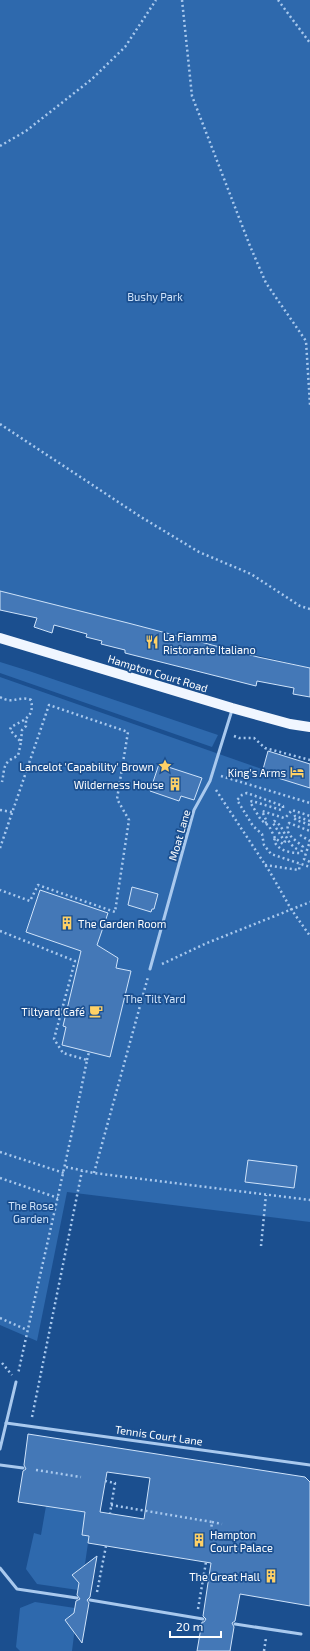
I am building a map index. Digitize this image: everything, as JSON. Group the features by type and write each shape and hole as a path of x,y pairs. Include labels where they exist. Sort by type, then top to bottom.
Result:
{"main road":[{"name":"Hampton Court Road","path":"0,638 232,708 290,724 310,727"}],"lane":[{"name":"Moat Lane","path":"150,969 194,810 213,774 232,708"},
{"path":"0,1449 16,1382"},
{"name":"Tennis Court Lane","path":"6,1424 310,1465"},
{"path":"0,1465 23,1468"},
{"path":"0,1568 17,1589 77,1598"},
{"path":"90,1600 203,1619"},
{"path":"235,1624 301,1634"}],"path":[{"path":"0,146 26,131 92,79 125,47 156,0"},
{"path":"182,0 192,96 250,246 266,283 306,341 310,405"},
{"path":"278,0 310,43"},
{"path":"0,424 141,517 193,548 251,574 300,606 310,609"},
{"path":"0,697 11,701 26,698 31,700 32,706 30,714 26,719 11,727 10,730 21,742"},
{"path":"0,848 49,705 128,732 117,799 129,820 115,912 38,885 30,901 0,890"},
{"path":"2,782 4,766 8,760 18,756 22,730 26,726 26,719"},
{"path":"226,733 239,738 254,738 265,748 310,760"},
{"path":"213,774 310,804"},
{"path":"210,781 265,865 291,910 310,936"},
{"path":"279,810 281,810 283,806 247,793 242,795 237,800 253,826 262,834 264,845 271,854 310,867"},
{"path":"279,810 252,801 250,802 261,820 269,826 275,838 281,844 285,842 273,824 274,821 278,822 289,842 297,849"},
{"path":"0,810 12,812"},
{"path":"279,810 279,816"},
{"path":"265,824 267,822 262,811 286,817 292,810 310,816"},
{"path":"310,821 295,816 293,817 296,820 310,825"},
{"path":"275,838 274,841 276,845 281,849 301,853 303,847 290,837 288,825 289,824 310,831"},
{"path":"300,835 310,841 304,859 310,862"},
{"path":"265,865 299,870 300,864"},
{"path":"94,1173 150,969 207,943 310,902"},
{"path":"0,932 75,961 54,1039 63,1054 87,1060"},
{"path":"2,1363 17,1380 27,1330 66,1167 89,1052"},
{"path":"0,1152 64,1173"},
{"path":"66,1167 94,1173 266,1196 310,1200"},
{"path":"30,1427 82,1171"},
{"path":"0,1178 58,1198"},
{"path":"261,1246 266,1196"},
{"path":"0,1318 27,1330"},
{"path":"36,1470 81,1477"},
{"path":"105,1481 115,1483 110,1513"},
{"path":"111,1505 222,1524"},
{"path":"211,1530 212,1522"},
{"path":"96,1600 106,1546"},
{"path":"197,1618 206,1562"}],"green space":[{"name":"Bushy Park","path":"0,0 310,0 310,668 0,591"},
{"path":"0,662 218,735 212,747 0,673"},
{"name":"The Tilt Yard","path":"0,677 310,786 310,1222 67,1192 37,1341 0,1325"},
{"path":"46,1506 85,1512 82,1535 89,1536 84,1571 74,1577 79,1581 78,1590 37,1584 26,1569 34,1533 41,1535"},
{"path":"35,1602 75,1608 74,1616 67,1618 67,1623 70,1627 75,1627 72,1651 20,1651 16,1647 20,1608"}],"building":[{"path":"0,591 258,657 310,668 310,697 293,694 294,688 257,681 256,686 125,653 125,650 101,644 102,641 86,637 87,634 54,625 52,633 34,627 37,618 0,610"},
{"path":"268,751 310,764 310,788 262,773"},
{"name":"Wilderness House","path":"159,764 202,778 194,800 181,796 179,801 150,791"},
{"path":"132,887 158,894 154,909 152,909 151,912 128,905"},
{"path":"40,890 108,913 97,945 118,958 116,968 131,971 110,1057 62,1045 66,1027 63,1026 81,951 26,932"},
{"path":"248,1160 297,1166 294,1188 245,1182"},
{"name":"Hampton Court Palace","path":"28,1434 305,1477 310,1482 310,1606 240,1594 235,1621 232,1623 234,1627 230,1651 197,1651 202,1622 206,1619 203,1616 211,1563 88,1543 89,1536 82,1535 85,1512 18,1502 23,1471 26,1469 24,1465","holes":["107,1472 150,1478 144,1519 100,1512"]},
{"path":"97,1556 90,1597 87,1600 89,1603 82,1643 65,1620 74,1613 76,1601 80,1599 77,1595 79,1583 72,1575"}],"place":[{"name":"La Fiamma Ristorante Italiano","path":"152,642"},
{"name":"Lancelot 'Capability' Brown","path":"165,766"},
{"name":"King's Arms","path":"297,772"},
{"name":"Wilderness House","path":"175,784"},
{"name":"The Garden Room","path":"67,923"},
{"name":"Tiltyard Café","path":"96,1011"},
{"name":"Hampton Court Palace","path":"199,1540"},
{"name":"The Great Hall","path":"271,1576"}],"park label":[{"name":"The Rose Garden","path":"31,1211"}]}
